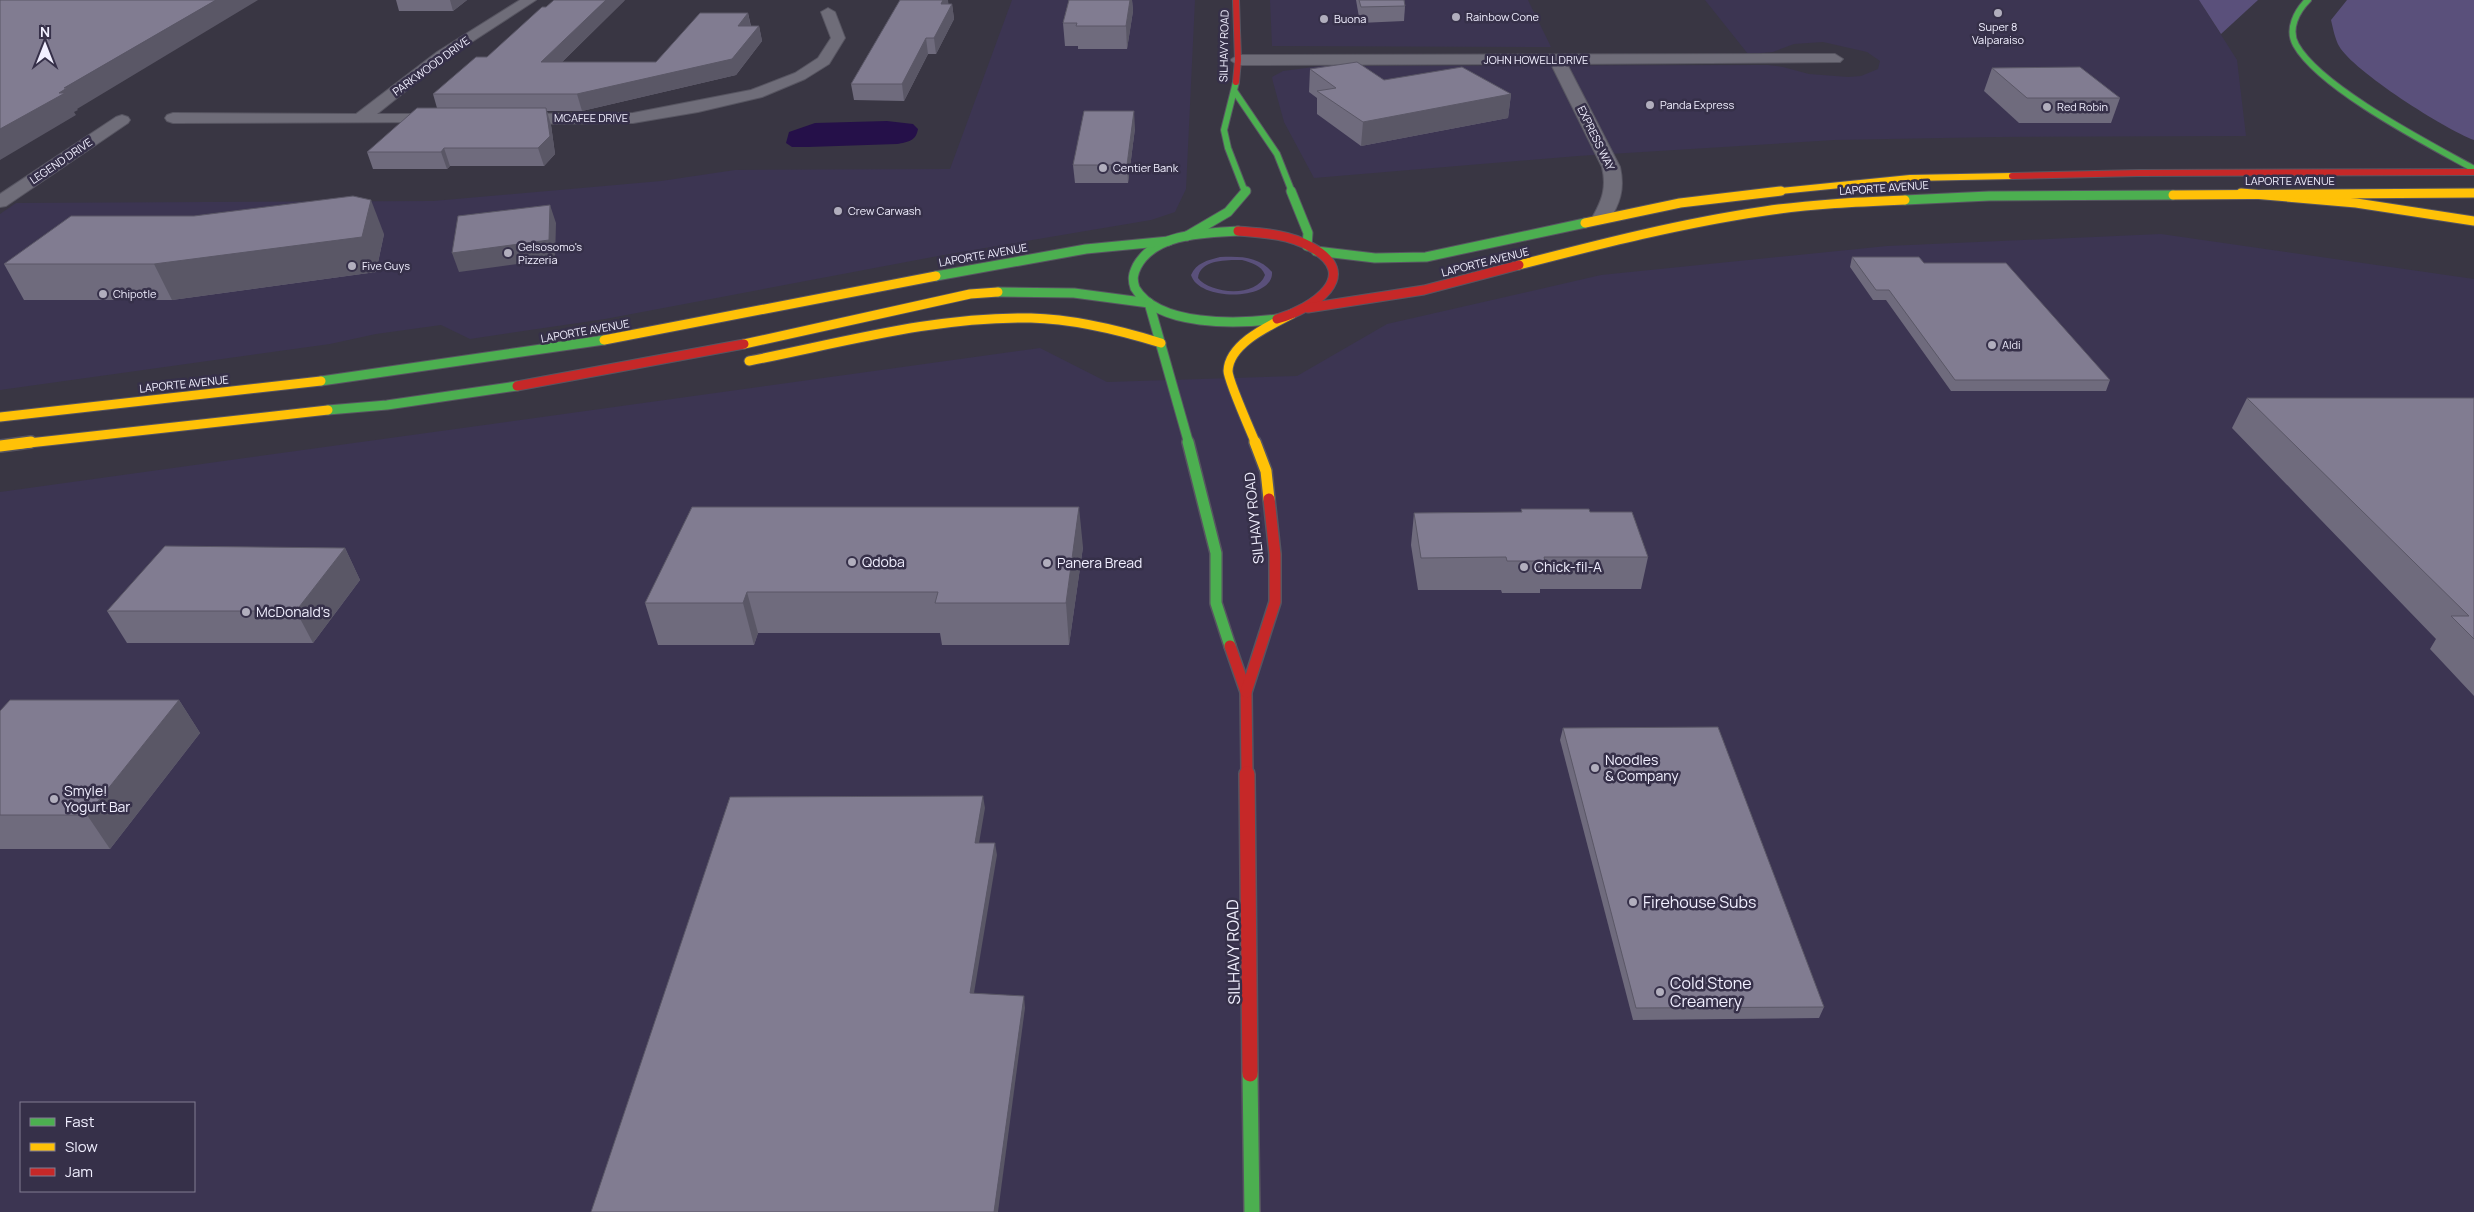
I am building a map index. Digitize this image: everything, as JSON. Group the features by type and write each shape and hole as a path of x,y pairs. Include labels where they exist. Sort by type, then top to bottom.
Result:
{"main road":[{"name":"SILHAVY ROAD","path":"1187,236 1236,207 1244,197 1245,183 1224,136 1224,124 1235,92 1238,60 1236,0"},
{"path":"2308,0 2303,4 2292,24 2296,45 2316,68 2474,171"},
{"name":"SILHAVY ROAD","path":"1235,92 1277,154 1300,209 1312,248"},
{"name":"LAPORTE AVENUE","path":"1312,248 1375,258 1426,256 1601,218 1730,196 1910,178 2109,173 2474,171"},
{"path":"2241,193 2356,203 2474,221"},
{"name":"LAPORTE AVENUE","path":"1308,308 1424,290 1664,229 1790,208 1918,198 2241,193 2474,193"},
{"path":"0,446 231,419 387,405 509,387 673,358 970,294 1032,289 1064,291 1149,303 1174,314 1202,321 1241,323 1264,321 1292,314 1308,308 1321,300 1330,290 1334,280 1333,269 1312,248 1287,238 1263,233 1220,232 1187,236 1169,241 1147,253 1134,268 1133,283 1137,292 1149,303"},
{"name":"LAPORTE AVENUE","path":"0,417 347,378 519,355 675,328 963,271 1108,245 1169,241"},
{"name":"SILHAVY ROAD","path":"1149,303 1203,495 1216,553 1216,603 1246,692 1252,1212"},
{"name":"SILHAVY ROAD","path":"1246,692 1275,602 1274,554 1266,471 1228,372 1233,355 1243,344 1259,331 1292,314"},
{"path":"733,364 941,325 1012,318 1046,319 1120,330 1161,344"},
{"path":"673,358 708,363"}],"street":[{"name":"PARKWOOD DRIVE","path":"360,119 442,55 529,0"},
{"name":"MCAFEE DRIVE","path":"496,119 633,118 698,108 756,94 800,76 824,61 838,38 828,12"},
{"name":"JOHN HOWELL DRIVE","path":"1238,60 1834,59"},
{"name":"EXPRESS WAY","path":"1557,60 1611,167 1616,182 1614,196 1601,218"},
{"path":"173,118 457,119"},
{"name":"LEGEND DRIVE","path":"0,202 122,120"}],"shaded area":[{"path":"1012,0 1195,0 1186,189 1175,212 1151,220 938,256 605,319 470,339 441,325 376,334 330,344 0,390 0,214 16,203 433,201 661,181 735,170 950,169"},
{"path":"1270,0 1528,0 1551,47 1272,46"},
{"path":"1705,0 2199,0 2237,60 2246,136 1835,140 1578,156 1314,178 1284,122 1272,77 1283,71 1321,66 1768,65 1809,74 1848,77 1861,76 1878,69 1880,61 1867,52 1823,42 1794,44 1773,52 1748,54"},
{"path":"2199,0 2258,0 2221,34"},
{"path":"2347,0 2474,0 2474,140 2443,125 2401,99 2348,57 2339,46 2331,20"},
{"path":"887,121 913,124 918,129 917,133 911,140 897,144 792,147 786,143 789,132 815,123"},
{"path":"2161,234 2474,279 2474,1212 0,1212 0,492 1040,348 1107,382 1297,376 1387,324 1601,275 1887,246"},
{"path":"1220,257 1248,258 1261,263 1272,272 1269,282 1249,293 1235,294 1221,294 1207,290 1197,284 1191,275 1193,271 1199,265","holes":["1242,260 1253,263 1265,275 1253,287 1233,291 1222,290 1212,288 1198,278 1200,272 1209,264"]}],"building":[{"path":"0,0 216,0 64,88 67,88 59,93 65,93 0,129"},
{"path":"554,0 606,0 541,62 656,62 700,13 748,13 738,26 759,26 732,59 577,94 433,94 476,57 487,57 542,7 546,7"},
{"path":"900,0 943,0 941,4 952,4 934,38 926,38 902,84 851,84"},
{"path":"1069,0 1130,0 1126,26 1076,26 1077,23 1063,23"},
{"path":"1359,0 1404,0 1405,6 1361,7"},
{"path":"1357,62 1384,80 1462,67 1511,94 1363,122 1317,91 1336,88 1310,69"},
{"path":"2080,67 2120,98 2027,98 1992,68"},
{"path":"417,108 546,108 550,136 538,148 444,148 441,152 367,152"},
{"path":"1084,111 1134,111 1127,165 1073,165"},
{"path":"353,196 371,200 362,237 154,264 4,264 71,216 194,216"},
{"path":"550,205 549,240 452,253 458,216"},
{"name":"Aldi","path":"1852,257 1919,257 1924,263 2006,263 2110,380 1955,380 1889,290 1876,290"},
{"path":"2247,398 2474,398 2474,639 2451,616 2469,616"},
{"path":"692,507 1079,507 1066,603 935,603 938,592 747,592 743,603 645,603"},
{"path":"1521,509 1589,509 1590,512 1632,512 1648,557 1544,557 1545,561 1507,561 1506,557 1421,558 1414,513 1522,512"},
{"path":"165,546 345,548 296,611 107,611"},
{"path":"10,700 179,700 87,815 0,815 0,711"},
{"path":"1718,727 1824,1007 1636,1008 1563,728"},
{"path":"983,796 975,843 995,843 970,993 1024,996 994,1212 591,1212 730,797"}],"traffic: fast":[{"path":"2308,0 2300,9 2294,21 2293,33 2296,45 2309,61 2328,78 2378,113 2474,169"},
{"path":"1187,236 1228,212 1235,206 1246,190 1228,148 1224,130 1224,123 1236,82"},
{"path":"1235,92 1277,154 1308,233 1307,246"},
{"path":"1905,200 1989,196 2173,195"},
{"path":"1316,251 1375,258 1426,257 1585,223"},
{"path":"1238,231 1178,238 1151,250 1141,259 1134,272 1133,282 1135,288 1141,296 1154,306 1187,318 1225,322 1277,319"},
{"path":"936,276 1086,249 1169,241"},
{"path":"998,292 1074,293 1149,303"},
{"path":"1149,303 1203,495 1216,553 1216,603 1230,646"},
{"path":"321,381 604,340"},
{"path":"328,410 387,405 517,386"},
{"path":"1250,1074 1252,1212"}],"traffic: slow":[{"path":"1585,223 1680,203 1818,186 1910,178 2012,176"},
{"path":"2241,193 2356,203 2474,221"},
{"path":"2173,195 2474,193"},
{"path":"1519,265 1660,231 1746,214 1825,204 1905,200"},
{"path":"604,340 936,276"},
{"path":"744,344 970,294 998,292"},
{"path":"1269,499 1266,471 1228,372 1233,355 1247,341 1259,331 1292,314"},
{"path":"749,361 913,329 979,320 1012,318 1050,319 1088,324 1125,332 1161,343"},
{"path":"0,417 321,381"},
{"path":"0,446 231,419 328,410"}],"traffic: jam":[{"path":"1236,0 1238,60 1236,82"},
{"path":"2012,176 2138,173 2474,172"},
{"path":"1238,231 1291,238 1311,246 1330,264 1334,275 1331,286 1324,295 1314,304 1289,316 1277,319"},
{"path":"1308,308 1424,290 1519,265"},
{"path":"517,386 744,344"},
{"path":"1246,692 1275,602 1275,554 1269,499"},
{"path":"1230,646 1246,692 1250,1074"}],"place":[{"name":"Super 8 Valparaiso","path":"1998,13"},
{"name":"Rainbow Cone","path":"1456,17"},
{"name":"Buona","path":"1324,19"},
{"name":"Panda Express","path":"1650,105"},
{"name":"Red Robin","path":"2047,107"},
{"name":"Centier Bank","path":"1103,168"},
{"name":"Crew Carwash","path":"838,211"},
{"name":"Gelsosomo's Pizzeria","path":"508,253"},
{"name":"Five Guys","path":"352,266"},
{"name":"Chipotle","path":"103,294"},
{"name":"Aldi","path":"1992,345"},
{"name":"Qdoba","path":"852,562"},
{"name":"Panera Bread","path":"1047,563"},
{"name":"Chick-fil-A","path":"1524,567"},
{"name":"McDonald's","path":"246,612"},
{"name":"Noodles & Company","path":"1595,768"},
{"name":"Smyle! Yogurt Bar","path":"54,799"},
{"name":"Firehouse Subs","path":"1633,902"},
{"name":"Cold Stone Creamery","path":"1660,992"}]}
